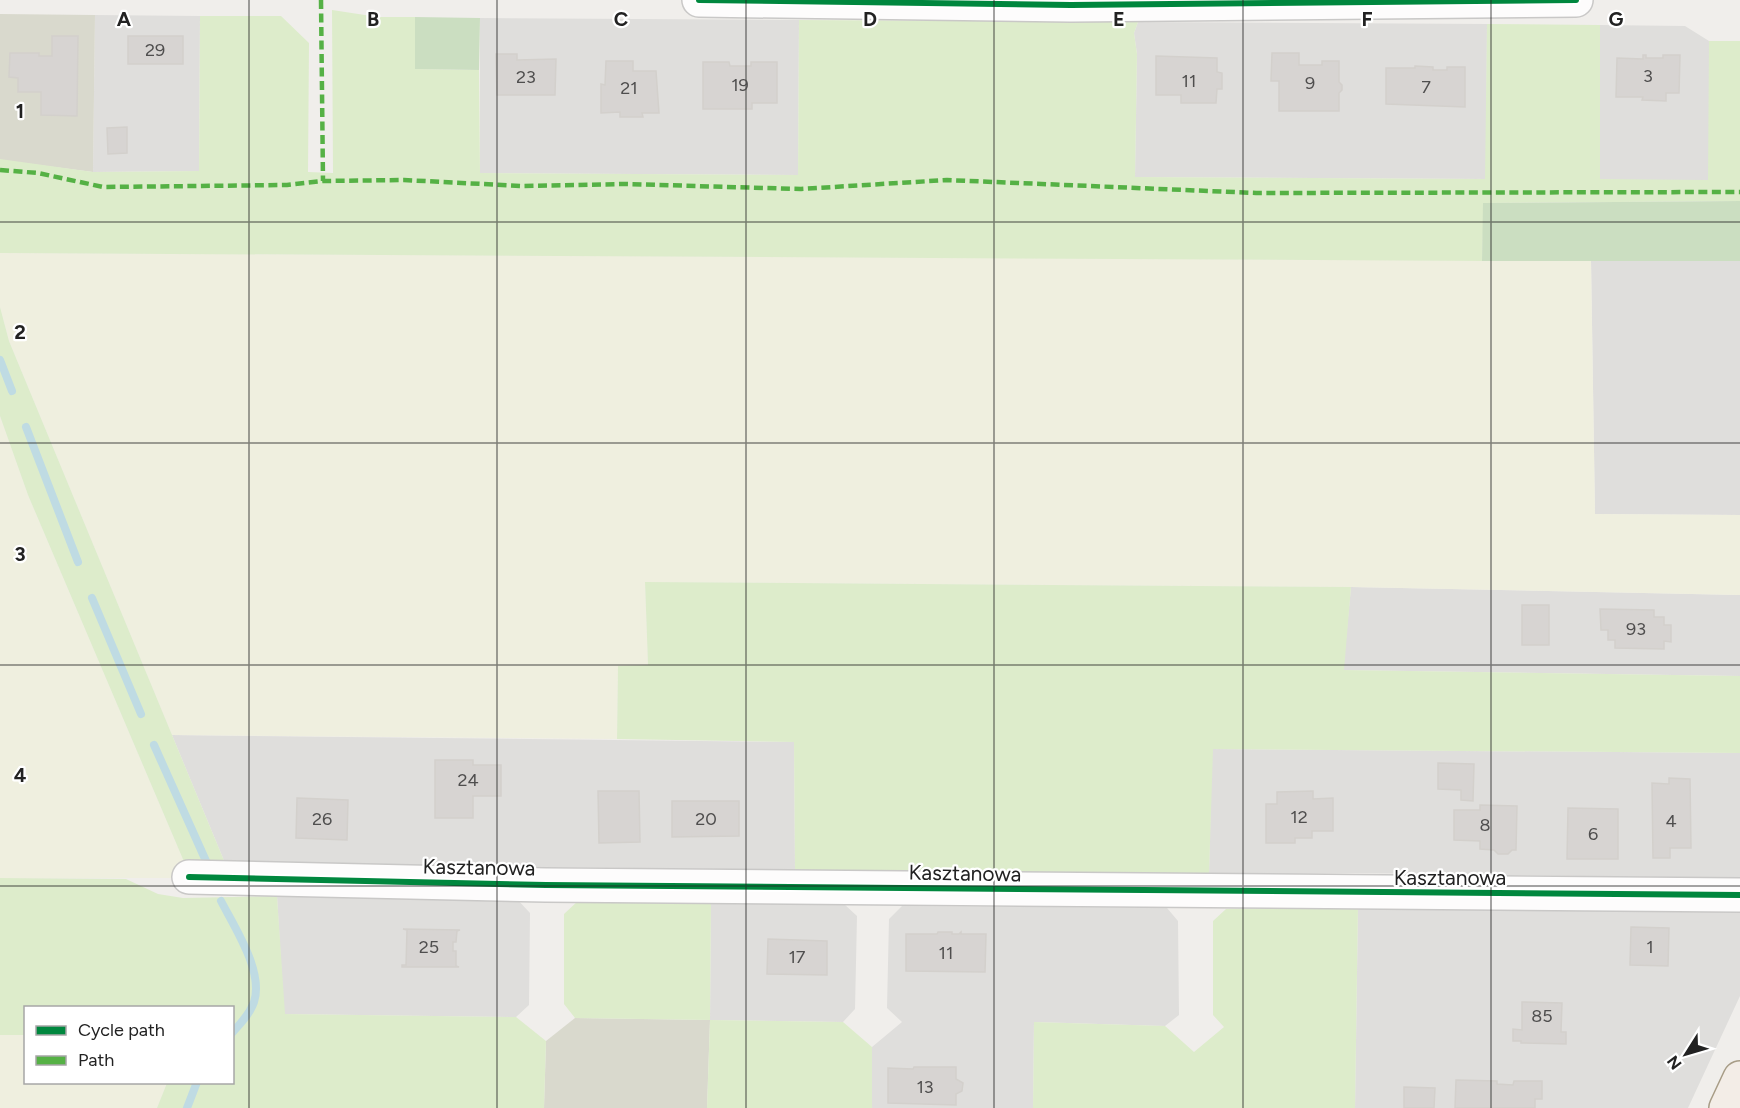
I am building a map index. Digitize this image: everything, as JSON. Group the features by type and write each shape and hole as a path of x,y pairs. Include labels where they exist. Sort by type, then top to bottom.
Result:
{"main road":[{"path":"1726,1108 1740,1078"}],"street":[{"path":"699,0 1019,2 1071,5 1576,0"},
{"name":"Kasztanowa","path":"189,877 546,885 1740,895"}],"shaded area":[{"path":"0,14 95,15 93,172 0,160"},
{"path":"95,15 200,16 199,171 93,172"},
{"path":"480,18 799,20 798,175 480,173"},
{"path":"1138,22 1487,24 1486,179 1135,177 1137,54 1134,33"},
{"path":"1600,25 1685,26 1709,41 1709,180 1600,180"},
{"path":"1591,261 1740,261 1740,515 1595,514"},
{"path":"1351,587 1740,595 1740,676 1343,670"},
{"path":"172,735 794,742 795,870 225,863"},
{"path":"1212,749 1740,753 1740,878 1354,873 1209,875"},
{"path":"277,896 516,898 530,913 529,1005 516,1017 284,1014"},
{"path":"711,903 844,904 857,916 855,1009 843,1022 710,1020"},
{"path":"902,906 1167,908 1178,921 1179,1015 1165,1026 1034,1022 1033,1108 872,1108 872,1047 902,1022 887,1008 889,919"},
{"path":"1358,907 1740,911 1740,996 1688,1108 1355,1108"},
{"path":"575,1018 710,1020 707,1108 544,1108 546,1041"}],"green space":[{"path":"332,10 378,17 415,17 415,69 479,70 480,173 798,175 799,20 1138,22 1134,33 1137,54 1135,177 1485,179 1487,24 1600,25 1600,179 1708,180 1709,41 1740,41 1740,201 1484,203 1482,261 0,253 0,159 93,172 199,171 200,16 281,16 309,43 308,172 333,173"},
{"path":"415,17 480,18 479,70 415,69"},
{"path":"1740,201 1740,261 1482,261 1483,203"},
{"path":"0,253 1591,261 1595,514 1740,515 1740,595 1351,587 645,582 648,666 618,666 617,739 172,735 9,341 0,307"},
{"path":"0,307 9,341 225,863 185,864 28,495 0,416"},
{"path":"0,416 28,495 185,864 171,878 0,878"},
{"path":"645,582 1351,587 1344,670 1740,676 1740,753 1213,749 1209,875 795,870 794,742 617,739 618,666 648,665"},
{"path":"0,878 126,879 158,894 183,898 277,896 285,1014 516,1017 546,1041 544,1108 157,1108 167,1084 234,1084 234,1006 24,1006 24,1035 0,1035"},
{"path":"579,900 711,903 710,1020 575,1018 564,1004 564,914"},
{"path":"1358,907 1355,1108 1033,1108 1034,1022 1165,1026 1194,1052 1224,1027 1213,1015 1213,921 1226,909"},
{"path":"710,1020 843,1022 872,1047 872,1108 707,1108"},
{"path":"0,1035 24,1035 24,1084 167,1084 157,1108 0,1108"}],"building":[{"path":"52,36 78,36 77,116 41,115 41,92 18,92 18,78 9,77 10,53 39,53 39,56 52,56"},
{"path":"128,36 183,36 183,64 128,64"},
{"path":"1272,53 1299,53 1299,65 1322,65 1322,61 1339,61 1339,82 1342,90 1339,93 1339,111 1279,111 1279,81 1271,81"},
{"path":"496,54 517,54 517,60 556,59 555,95 497,95"},
{"path":"1643,55 1646,55 1646,58 1663,58 1663,55 1680,55 1679,93 1666,93 1666,101 1642,100 1643,97 1616,97 1617,58 1643,59"},
{"path":"1156,56 1217,58 1217,72 1222,73 1222,89 1217,89 1216,103 1181,103 1181,95 1156,95"},
{"path":"606,61 633,61 633,71 656,71 659,113 642,113 643,117 620,117 620,112 601,113 601,84 605,85"},
{"path":"703,62 729,62 730,66 751,66 751,62 777,62 777,103 752,103 752,109 703,109"},
{"path":"1415,66 1433,67 1433,70 1465,67 1465,107 1386,104 1386,68 1415,68"},
{"path":"127,127 127,153 108,154 107,128"},
{"path":"1522,605 1549,605 1549,645 1522,645"},
{"path":"1600,609 1654,610 1654,617 1664,617 1664,625 1671,625 1671,642 1664,641 1664,649 1615,648 1615,640 1608,640 1608,630 1601,630"},
{"path":"435,760 473,760 473,765 501,765 501,796 473,796 473,818 435,818"},
{"path":"1438,763 1474,764 1473,801 1461,800 1461,790 1438,789"},
{"path":"1669,778 1690,779 1691,848 1670,848 1670,858 1653,858 1652,783 1669,784"},
{"path":"598,791 639,791 640,842 599,843"},
{"path":"1313,791 1313,799 1333,798 1333,831 1312,831 1312,838 1295,838 1295,843 1266,843 1266,804 1277,804 1277,792"},
{"path":"297,798 348,800 347,840 296,838"},
{"path":"672,801 739,801 739,836 672,837"},
{"path":"1480,805 1517,806 1516,850 1508,854 1498,854 1494,850 1480,849 1480,841 1454,840 1454,810 1480,810"},
{"path":"1568,808 1618,809 1618,859 1567,859"},
{"path":"1631,927 1669,928 1668,966 1630,965"},
{"path":"403,929 460,930 457,931 456,942 453,942 453,951 456,951 456,966 459,967 402,967 406,965 407,930"},
{"path":"938,932 986,934 985,972 906,971 906,934 937,934"},
{"path":"768,939 827,941 827,975 767,974"},
{"path":"1522,1002 1562,1003 1561,1032 1566,1032 1566,1044 1513,1041 1513,1029 1522,1030"},
{"path":"914,1067 956,1067 956,1079 963,1083 962,1091 956,1094 956,1105 888,1103 888,1068 913,1069"},
{"path":"1456,1080 1497,1081 1497,1084 1513,1085 1514,1081 1542,1081 1542,1099 1535,1099 1535,1108 1455,1108"},
{"path":"1404,1087 1435,1088 1434,1108 1404,1108"}],"waterway":[{"path":"0,360 12,391"},
{"path":"26,427 78,562"},
{"path":"92,598 141,714"},
{"path":"154,745 206,861"},
{"path":"221,901 246,950 255,977 254,1002 245,1019 234,1031"},
{"path":"187,1108 196,1084"}],"marked path":[{"path":"321,0 323,181"},
{"path":"0,170 38,173 103,187 287,185 323,181 404,180 522,186 625,184 801,189 947,180 1256,193 1740,192"}],"cycle path":[{"path":"699,0 1071,5 1576,0"},
{"path":"189,877 546,885 1740,895"}]}
